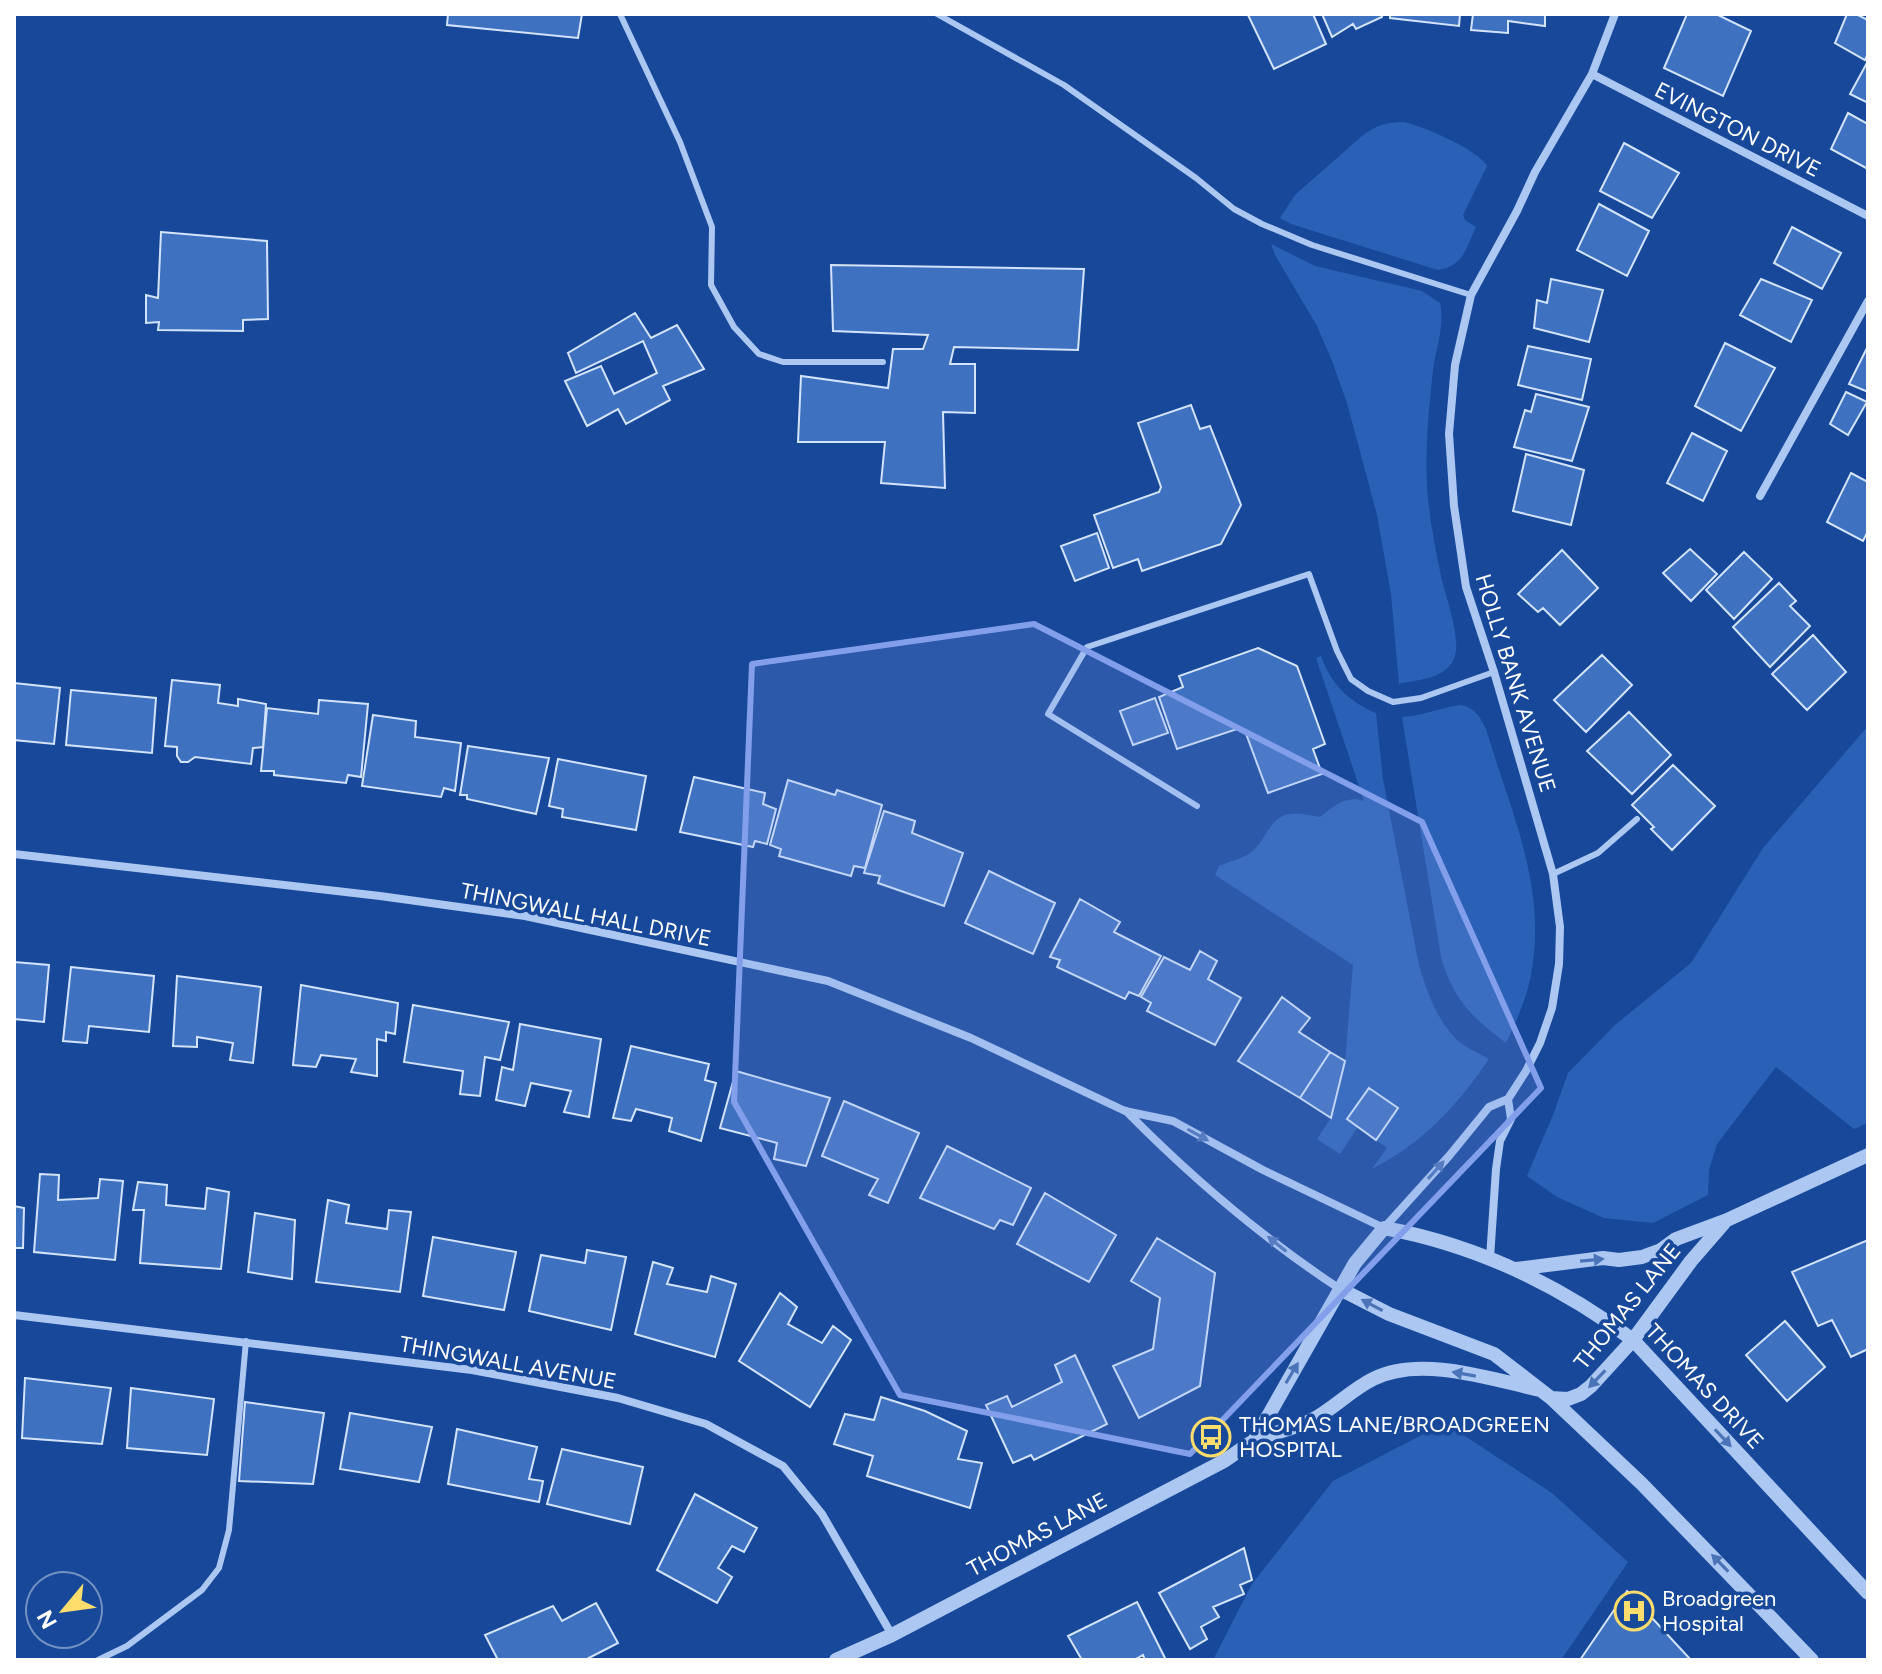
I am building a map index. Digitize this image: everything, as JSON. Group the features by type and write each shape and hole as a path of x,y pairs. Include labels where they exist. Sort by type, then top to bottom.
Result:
{"street":[{"name":"HOLLY BANK AVENUE","path":"1384,1228 1489,1107 1508,1099 1540,1043 1552,1008 1559,964 1560,927 1553,874 1466,587 1454,506 1449,434 1455,365 1471,295 1535,172 1592,74 1615,14"},
{"name":"EVINGTON DRIVE","path":"1592,74 1868,216"},
{"path":"1760,496 1868,301"},
{"name":"THINGWALL HALL DRIVE","path":"14,854 525,916 828,981 971,1038 1125,1111 1173,1121 1263,1170 1384,1228"},
{"name":"HOLLY BANK AVENUE","path":"1490,1258 1500,1141 1511,1119 1508,1099"},
{"name":"THINGWALL HALL DRIVE","path":"1125,1111 1162,1148 1273,1241 1340,1289"},
{"name":"THOMAS LANE","path":"1514,1269 1603,1258 1631,1260 1661,1250 1676,1239 1727,1220 1868,1155"},
{"name":"THOMAS LANE","path":"836,1660 892,1635 1224,1461 1254,1441 1313,1420 1372,1380 1398,1371 1426,1369 1463,1373 1568,1399 1581,1394 1633,1340 1691,1261 1727,1220"},
{"name":"THOMAS DRIVE","path":"1384,1228 1419,1234 1490,1258 1547,1284 1633,1340 1868,1593"},
{"name":"THOMAS LANE","path":"1254,1441 1355,1263 1384,1228"},
{"path":"1340,1289 1389,1314 1494,1354 1546,1394 1642,1484 1812,1660"},
{"name":"THINGWALL AVENUE","path":"14,1315 472,1370 618,1398 706,1424 783,1466 822,1514 892,1635"}],"lane":[{"path":"620,14 680,142 712,227 711,285 734,327 759,354 783,362 883,362"},
{"path":"937,14 1064,85 1196,178 1234,209 1262,224 1312,245 1471,295"},
{"path":"1197,806 1048,714 1087,647 1309,574 1337,651 1351,679 1368,691 1393,702 1421,698 1494,672"},
{"path":"1553,874 1598,853 1637,819"},
{"path":"98,1660 127,1646 202,1590 219,1568 229,1530 246,1341"}],"highlighted area":[{"path":"1034,624 1422,822 1541,1088 1190,1454 900,1395 734,1102 752,664"}],"shaded area":[{"path":"1404,122 1437,133 1462,146 1487,166 1463,215 1476,227 1463,255 1454,265 1438,270 1280,218 1295,195 1362,136 1382,125"},
{"path":"1271,244 1315,266 1422,291 1440,303 1441,328 1433,370 1428,428 1427,486 1434,539 1456,647 1452,663 1432,677 1399,684 1391,594 1377,515 1347,403 1317,326"},
{"path":"1321,656 1342,690 1376,713 1383,779 1419,965 1429,995 1456,1039 1489,1059 1438,1122 1408,1147 1372,1169 1387,1148 1376,1140 1398,1108 1369,1088 1347,1119 1358,1127 1340,1154 1317,1139 1331,1118 1345,1062 1353,965 1215,875 1219,866 1254,850 1274,822 1285,815 1320,817 1346,801 1364,801 1316,658"},
{"path":"1460,705 1473,710 1486,729 1516,822 1531,883 1535,947 1530,980 1506,1043 1465,1006 1452,985 1441,957 1402,717"},
{"path":"1868,726 1868,1123 1854,1129 1776,1067 1717,1144 1709,1170 1708,1195 1653,1223 1604,1218 1557,1197 1527,1176 1568,1073 1615,1025 1691,963 1763,848"},
{"path":"1445,1423 1552,1493 1628,1562 1561,1660 1213,1660 1252,1584 1333,1481"}],"building":[{"path":"448,14 582,14 578,38 447,25"},
{"path":"1250,14 1313,14 1326,44 1274,69"},
{"path":"1322,14 1381,14 1382,17 1356,29 1353,24 1332,37"},
{"path":"1390,14 1460,14 1459,26 1390,18"},
{"path":"1473,14 1545,14 1545,26 1508,21 1508,33 1471,30"},
{"path":"1687,14 1716,14 1751,31 1723,96 1664,68"},
{"path":"1847,14 1856,14 1868,20 1868,54 1865,60 1835,43"},
{"path":"1868,61 1868,103 1850,94"},
{"path":"1848,113 1868,124 1868,169 1831,149"},
{"path":"1624,143 1679,173 1652,218 1600,191"},
{"path":"1599,204 1649,231 1627,276 1577,250"},
{"path":"1792,227 1841,253 1822,289 1774,263"},
{"path":"161,232 267,241 268,319 243,320 243,331 158,330 159,322 146,323 146,295 158,298"},
{"path":"831,265 1084,269 1078,350 954,347 950,364 975,364 975,413 943,412 945,488 881,483 885,442 798,442 801,376 888,388 893,349 923,349 928,335 833,331"},
{"path":"1551,279 1603,290 1589,342 1534,328 1537,300 1547,303"},
{"path":"1761,279 1812,300 1791,342 1740,315"},
{"path":"635,313 651,338 677,325 704,369 663,386 670,400 626,424 618,409 587,426 565,381 601,366 614,394 657,373 643,341 576,373 568,353"},
{"path":"1725,343 1775,368 1741,431 1695,406"},
{"path":"1528,346 1591,359 1582,400 1518,385"},
{"path":"1868,349 1868,392 1849,384"},
{"path":"1846,392 1867,402 1848,435 1830,424"},
{"path":"1536,394 1589,407 1572,461 1514,447 1525,410 1531,412"},
{"path":"1191,405 1200,429 1210,426 1241,505 1221,544 1142,571 1138,559 1113,568 1094,515 1159,492 1161,487 1138,423"},
{"path":"1692,433 1727,451 1703,501 1667,483"},
{"path":"1526,454 1584,470 1571,525 1513,511"},
{"path":"1851,473 1868,482 1868,531 1863,541 1827,522"},
{"path":"1097,533 1109,568 1075,581 1061,546"},
{"path":"1690,549 1717,574 1691,601 1663,573"},
{"path":"1562,550 1598,588 1560,625 1543,608 1538,612 1518,594"},
{"path":"1744,552 1772,579 1734,619 1706,590"},
{"path":"1779,583 1796,601 1790,606 1810,626 1770,667 1733,627"},
{"path":"1813,635 1846,672 1807,710 1772,674"},
{"path":"1258,648 1297,666 1325,744 1313,749 1322,774 1268,793 1245,731 1240,728 1177,749 1159,697 1183,687 1179,676"},
{"path":"1602,655 1632,685 1586,732 1554,700"},
{"path":"172,680 220,685 218,703 238,706 238,699 266,704 263,747 253,748 251,764 195,757 181,762 177,747 165,746"},
{"path":"14,683 60,688 54,744 14,740"},
{"path":"71,690 156,698 152,753 66,745"},
{"path":"1155,698 1168,733 1133,745 1120,711"},
{"path":"319,700 368,704 361,777 348,775 346,783 261,771 267,708 318,714"},
{"path":"1629,712 1671,755 1632,794 1587,751"},
{"path":"373,715 416,721 415,737 461,743 455,791 444,788 441,797 362,786"},
{"path":"468,746 549,758 536,814 460,795"},
{"path":"558,759 646,776 636,830 562,817 563,809 549,806"},
{"path":"1673,765 1715,806 1672,850 1632,805"},
{"path":"694,777 765,793 763,804 776,809 767,844 755,841 753,847 680,832"},
{"path":"788,780 835,795 837,790 882,805 865,868 854,866 851,876 779,856 781,849 770,845"},
{"path":"884,811 915,821 912,833 963,853 944,906 878,883 880,876 864,873"},
{"path":"989,871 1055,903 1033,954 965,923"},
{"path":"1080,899 1120,922 1114,932 1161,956 1139,996 1129,992 1125,999 1057,967 1060,960 1050,957"},
{"path":"1200,951 1217,961 1208,979 1241,998 1215,1045 1147,1011 1151,1003 1141,997 1164,957 1190,970"},
{"path":"14,962 49,965 44,1022 14,1019"},
{"path":"71,967 154,976 149,1032 89,1026 87,1043 63,1041"},
{"path":"177,976 261,987 253,1063 230,1060 233,1043 197,1037 197,1047 173,1046"},
{"path":"301,985 398,1003 395,1034 386,1032 386,1041 377,1039 377,1076 351,1072 356,1059 321,1055 316,1067 293,1065"},
{"path":"1282,997 1310,1018 1299,1032 1330,1052 1300,1098 1238,1061"},
{"path":"413,1005 509,1022 500,1060 485,1057 480,1096 460,1094 463,1071 404,1062"},
{"path":"520,1024 601,1039 589,1117 564,1112 571,1091 531,1083 525,1106 496,1100 502,1067 513,1070"},
{"path":"631,1046 709,1064 705,1080 716,1083 701,1141 669,1131 672,1118 636,1109 631,1121 613,1118"},
{"path":"1330,1052 1345,1061 1331,1118 1300,1098"},
{"path":"736,1071 830,1098 806,1166 774,1159 777,1143 720,1128"},
{"path":"1369,1088 1398,1108 1376,1140 1347,1119"},
{"path":"844,1101 919,1133 888,1203 869,1195 878,1179 822,1156"},
{"path":"947,1146 1031,1188 1013,1225 1000,1220 994,1229 920,1198"},
{"path":"40,1174 59,1175 58,1200 98,1198 100,1179 123,1181 115,1260 34,1252"},
{"path":"138,1182 167,1185 166,1205 205,1209 207,1188 229,1192 221,1269 140,1263 144,1210 133,1210"},
{"path":"1045,1193 1116,1235 1089,1282 1017,1244"},
{"path":"328,1200 349,1205 346,1223 387,1229 389,1210 411,1212 400,1292 316,1282"},
{"path":"14,1206 24,1208 23,1248 14,1248"},
{"path":"255,1213 295,1220 292,1279 248,1272"},
{"path":"433,1237 516,1252 504,1310 423,1296"},
{"path":"1157,1238 1215,1273 1200,1386 1139,1418 1113,1366 1153,1349 1160,1298 1131,1281"},
{"path":"1868,1240 1868,1349 1851,1357 1832,1320 1818,1326 1792,1272"},
{"path":"587,1250 626,1257 611,1330 529,1311 541,1255 585,1263"},
{"path":"653,1262 673,1268 667,1284 707,1292 711,1276 736,1284 715,1357 635,1334"},
{"path":"780,1293 797,1307 788,1324 822,1343 833,1326 851,1340 810,1407 739,1361"},
{"path":"1785,1321 1825,1367 1787,1401 1746,1355"},
{"path":"1075,1355 1107,1424 1034,1460 1031,1455 1013,1463 986,1405 1007,1396 1012,1407 1062,1382 1055,1365"},
{"path":"25,1378 111,1388 102,1444 22,1438"},
{"path":"131,1388 214,1399 207,1455 127,1448"},
{"path":"881,1397 925,1411 967,1431 958,1459 982,1463 970,1508 867,1476 873,1456 834,1444 845,1414 874,1420"},
{"path":"245,1402 324,1413 313,1484 239,1481"},
{"path":"350,1413 432,1427 419,1482 340,1469"},
{"path":"457,1429 537,1447 529,1479 543,1481 539,1502 448,1484"},
{"path":"562,1449 643,1467 630,1524 547,1504"},
{"path":"695,1494 757,1528 744,1552 732,1546 718,1568 732,1577 717,1603 657,1570"},
{"path":"1244,1548 1252,1580 1240,1585 1244,1594 1213,1607 1219,1617 1201,1627 1207,1639 1190,1649 1159,1593"},
{"path":"1627,1591 1691,1660 1580,1660"},
{"path":"1137,1602 1166,1660 1145,1660 1143,1655 1134,1660 1082,1660 1068,1636"},
{"path":"596,1603 618,1643 585,1660 498,1660 485,1635 553,1606 562,1621"}],"place":[{"name":"THOMAS LANE/BROADGREEN HOSPITAL","path":"1211,1437"},
{"name":"Broadgreen Hospital","path":"1634,1611"}]}
